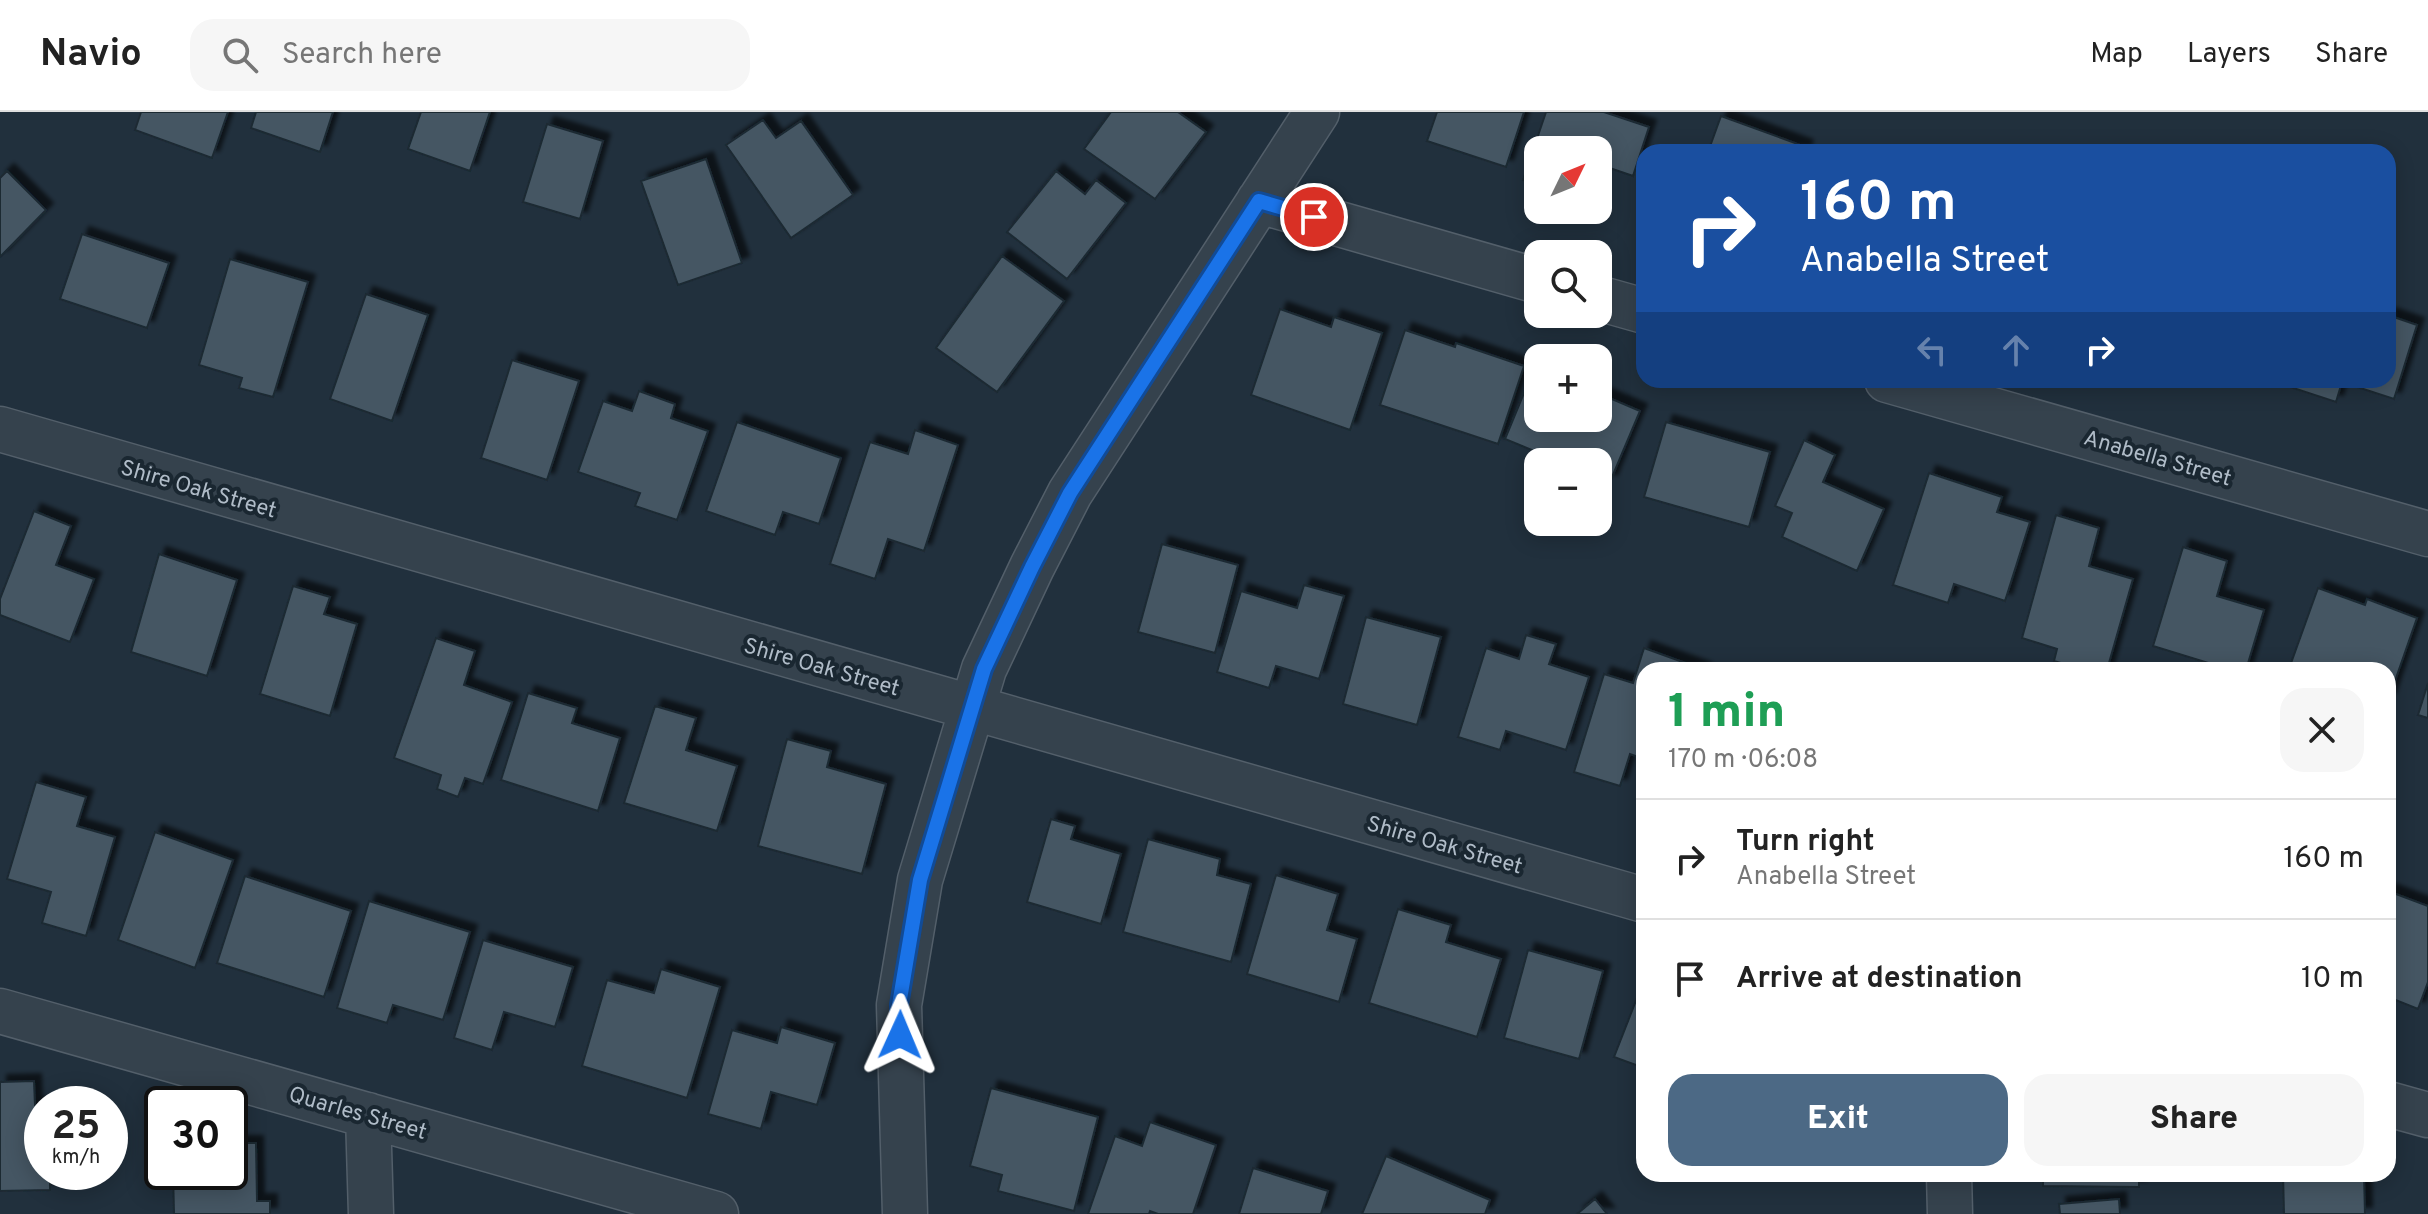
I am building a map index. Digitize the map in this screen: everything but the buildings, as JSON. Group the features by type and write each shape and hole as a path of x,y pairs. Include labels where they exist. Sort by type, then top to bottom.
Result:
{"street":[{"path":"905,1214 899,1005 920,880 984,669 1070,493 1317,112"},
{"path":"1259,201 1524,277"},
{"path":"1612,302 1636,309"},
{"name":"Anabella Street","path":"1915,388 2428,534"},
{"name":"Shire Oak Street","path":"0,429 1636,898"},
{"name":"Quarles Street","path":"0,1011 716,1214"},
{"path":"2396,1106 2428,1115"},
{"path":"368,1115 371,1214"},
{"path":"1949,1182 1950,1214"}],"route":[{"path":"900,1035 899,1005 920,880 984,669 1032,567 1070,493 1259,201 1314,217"}]}
